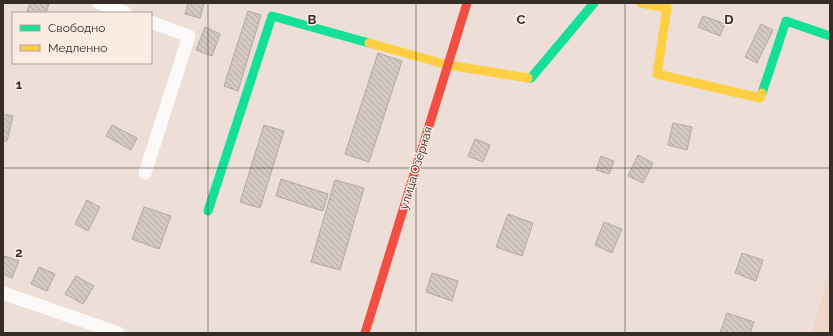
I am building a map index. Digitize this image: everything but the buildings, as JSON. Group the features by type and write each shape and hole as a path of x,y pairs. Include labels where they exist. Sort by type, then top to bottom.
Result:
{"street":[{"path":"99,3 123,12"},
{"name":"улица Озёрная","path":"365,333 467,3"},
{"path":"208,211 272,16 448,65 531,78 594,3"},
{"path":"641,3 668,6 657,74 760,98 786,21 830,36"},
{"path":"145,173 189,36 152,22"},
{"path":"3,293 118,333"}],"shaded area":[{"path":"830,268 830,333 812,333"}],"traffic: fast":[{"path":"528,78 531,78 594,3"},
{"path":"208,211 272,16 369,43"},
{"path":"762,93 786,21 830,36"}],"traffic: slow":[{"path":"641,3 667,8 657,74 760,98 762,93"},
{"path":"369,43 448,65 528,78"}],"traffic: jam":[{"path":"365,333 467,3"}]}
